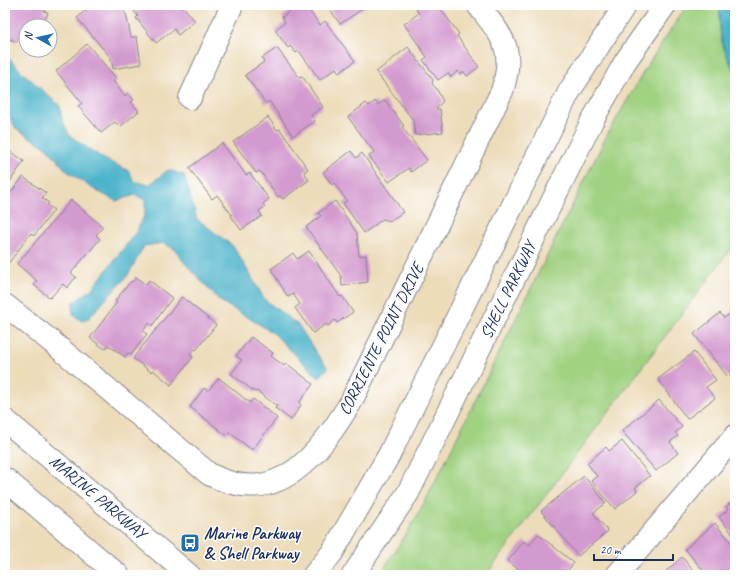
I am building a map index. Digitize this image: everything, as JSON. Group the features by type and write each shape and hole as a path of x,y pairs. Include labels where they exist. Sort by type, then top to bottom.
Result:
{"street":[{"path":"190,98 232,5"},
{"name":"CORRIENTE POINT DRIVE","path":"5,305 52,342 209,474 226,482 252,486 274,483 288,476 313,454 341,418 351,402 502,91 507,73 508,53 500,35 478,5"},
{"name":"SHELL PARKWAY","path":"314,575 332,553 388,455 569,92 625,5"},
{"name":"SHELL PARKWAY","path":"353,575 408,493 592,121 625,62 665,5"},
{"name":"MARINE PARKWAY","path":"5,420 189,575"},
{"path":"617,575 735,436"},
{"path":"5,479 118,575"}],"green space":[{"path":"687,5 721,5 721,30 728,57 735,71 735,243 486,575 379,575 407,533 428,496 606,137 647,66"}],"water":[{"path":"721,5 735,5 735,71 724,48 720,31"},
{"path":"5,54 22,72 60,106 62,120 70,136 104,159 129,171 134,181 149,185 168,170 184,175 197,219 234,247 265,300 299,326 328,368 319,378 272,332 220,301 183,261 176,250 164,243 144,246 128,275 88,319 82,321 73,315 73,303 91,290 136,232 145,214 145,200 135,195 116,201 95,190 67,171 47,148 16,129 5,108"}],"building":[{"path":"5,5 46,5 44,11 48,13 46,18 18,18 17,42 5,37"},
{"path":"87,5 117,5 126,14 131,37 137,37 141,64 113,69 111,58 77,18 86,10 84,8"},
{"path":"129,5 182,5 195,21 178,35 174,29 156,43 136,18 138,16"},
{"path":"305,5 320,25 325,21 355,61 339,73 336,68 320,80 299,51 296,53 290,46 288,48 275,30 285,22 282,17 290,11 287,6"},
{"path":"327,5 368,5 340,24"},
{"path":"422,5 438,5 459,34 457,36 479,67 467,76 464,72 460,74 458,71 451,77 448,73 438,80 423,60 427,57 404,24 419,13 416,9"},
{"path":"87,44 116,78 113,81 125,96 128,93 134,100 131,102 139,111 120,127 115,122 101,133 78,106 82,103 56,71"},
{"path":"408,47 433,80 432,84 443,101 436,109 440,109 443,132 415,135 413,120 376,72"},
{"path":"277,48 299,77 302,76 323,107 311,115 315,121 293,136 269,101 266,104 245,75 264,62 262,58"},
{"path":"385,100 404,126 402,127 427,160 411,172 409,168 389,182 369,156 374,152 348,117 366,103 369,106 375,101 378,105"},
{"path":"268,117 277,130 280,129 308,169 304,172 309,180 283,199 280,196 278,197 260,171 256,173 233,142"},
{"path":"222,143 246,175 250,173 269,199 263,204 265,207 259,211 262,216 241,230 217,195 212,199 189,168"},
{"path":"5,150 8,150 24,161 5,189"},
{"path":"351,151 356,158 362,153 403,212 390,221 383,219 364,233 343,203 347,201 334,183 332,185 323,172"},
{"path":"23,177 46,193 42,198 49,203 47,205 54,210 34,236 31,233 5,268 5,200"},
{"path":"71,200 103,227 96,235 100,239 71,273 76,277 67,288 63,284 50,298 34,285 37,281 17,264"},
{"path":"335,201 357,233 359,256 366,255 368,282 342,286 341,276 306,227 321,216 318,213"},
{"path":"309,251 340,297 342,296 353,312 337,323 335,320 328,326 326,324 313,333 295,308 300,304 293,294 288,297 271,269 293,253 297,259"},
{"path":"136,277 146,285 149,280 172,298 152,326 149,323 143,331 147,334 131,355 128,353 125,357 108,345 105,349 90,338 117,302 115,301"},
{"path":"182,297 216,325 196,350 194,349 190,354 193,357 171,385 153,370 151,372 133,358"},
{"path":"735,310 735,372 728,377 694,334 720,313 724,318"},
{"path":"251,337 273,353 271,356 284,366 286,363 313,384 299,403 301,405 291,420 275,408 277,406 231,374 242,360 236,356"},
{"path":"694,352 716,380 706,387 715,398 687,419 658,379"},
{"path":"219,378 250,403 253,399 277,418 252,450 229,432 226,435 190,407 204,388 208,391"},
{"path":"659,400 682,427 675,433 678,436 670,442 678,453 656,471 622,431"},
{"path":"622,441 650,476 635,488 637,491 615,509 591,481 597,476 587,463 606,447 609,451"},
{"path":"584,476 606,503 593,513 608,531 578,556 541,511"},
{"path":"735,499 735,537 719,517 728,510 726,507"},
{"path":"715,523 735,547 735,575 707,575 685,549"},
{"path":"538,534 574,563 564,575 515,575 519,570 508,561 524,541 529,545"},
{"path":"682,557 697,575 662,575"}],"place":[{"name":"Marine Parkway & Shell Parkway","path":"190,543"}]}
